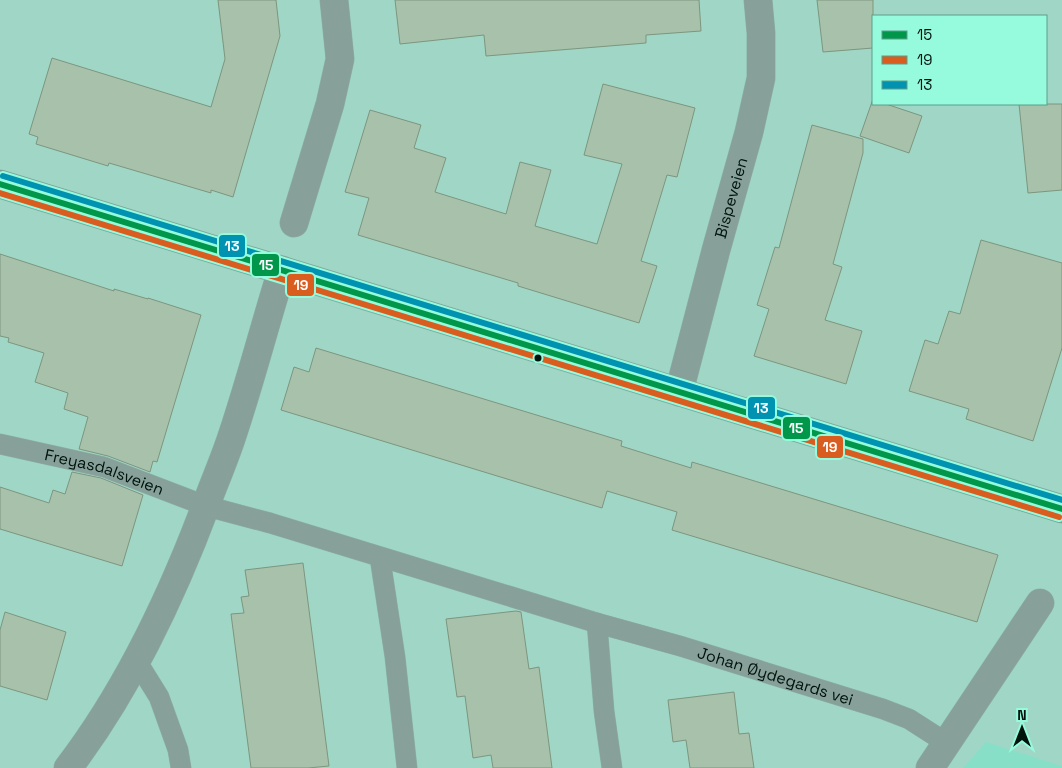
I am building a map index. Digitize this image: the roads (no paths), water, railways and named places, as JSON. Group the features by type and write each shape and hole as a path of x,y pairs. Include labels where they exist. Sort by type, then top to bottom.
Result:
{"main road":[{"path":"0,184 1062,509"}],"street":[{"path":"294,223 330,104 340,59 334,0"},
{"name":"Bispeveien","path":"679,392 749,132 761,78 761,33 758,0"},
{"path":"68,768 82,750 122,687 156,623 185,561 233,434 282,270"},
{"path":"930,768 948,744 1040,603"}],"lane":[{"name":"Freyasdalsveien","path":"0,444 104,467 206,506 270,523 597,623"},
{"path":"380,558 395,657 407,768"},
{"path":"597,623 604,711 612,768"},
{"name":"Johan Øydegards vei","path":"597,623 680,646 883,709 909,719 948,744"},
{"path":"136,660 159,697 178,750 181,768"}]}
